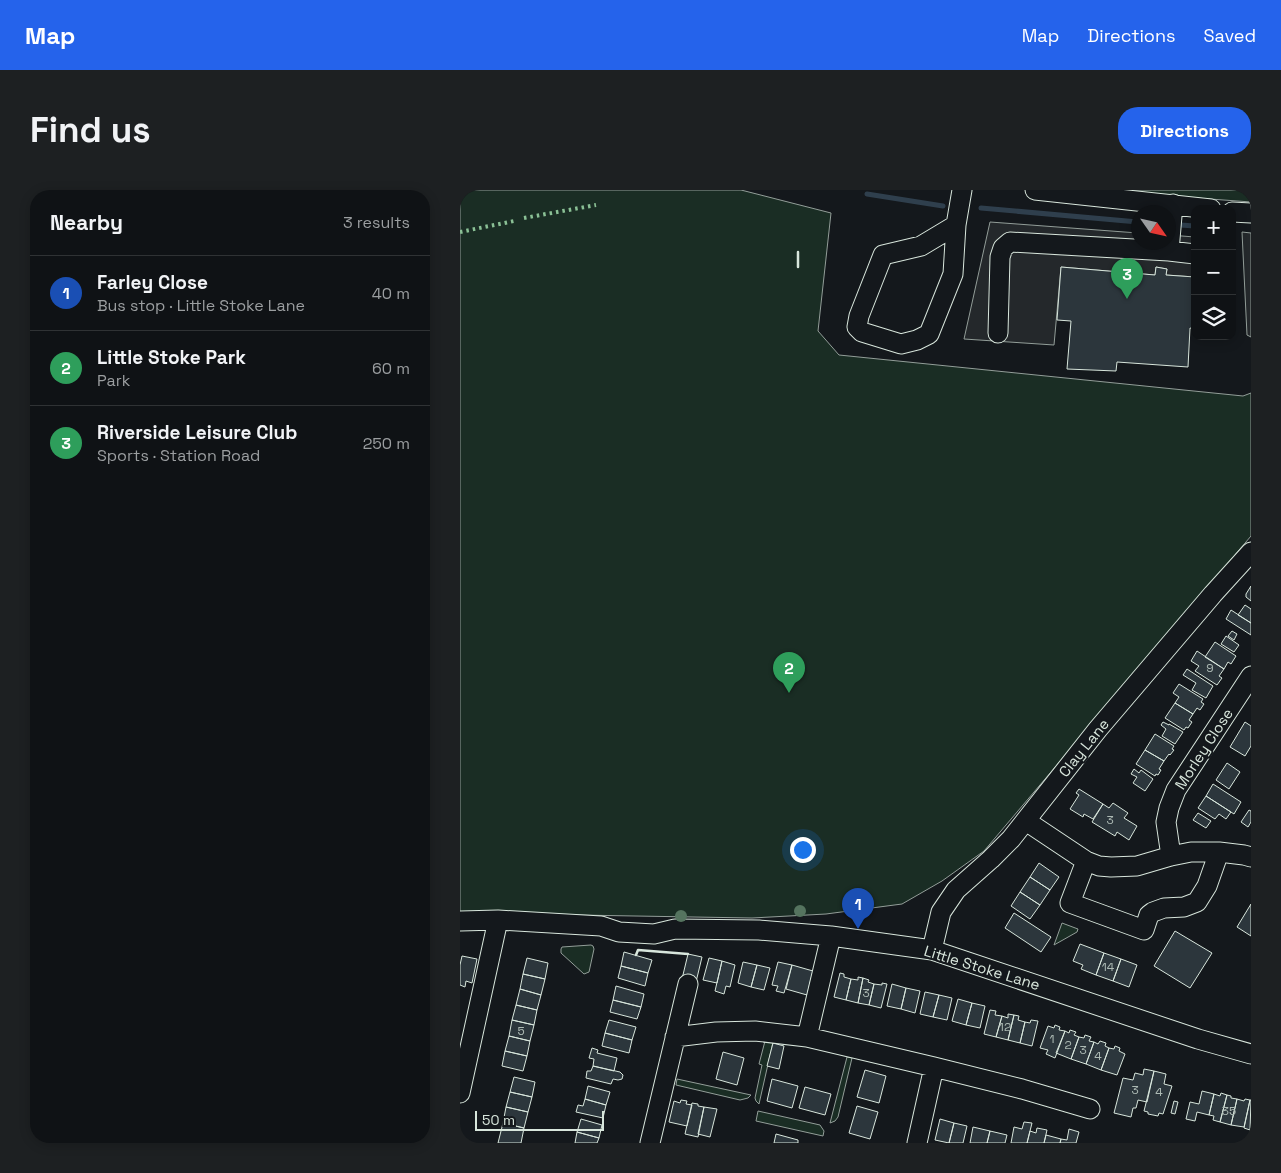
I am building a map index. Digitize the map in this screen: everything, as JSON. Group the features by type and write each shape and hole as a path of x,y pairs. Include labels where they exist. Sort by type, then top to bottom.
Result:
{"street":[{"path":"956,225 921,246 883,255 859,316 857,327 862,332 901,344 917,340 929,334 953,274 956,225 962,190"},
{"path":"1035,190 1191,206"},
{"path":"1169,252 1173,204"},
{"path":"1236,212 1251,213"},
{"path":"998,333 1000,257 1003,248 1010,242 1191,254"},
{"name":"Clay Lane","path":"932,950 941,912 956,890 1011,839 1098,729 1251,552"},
{"name":"Morley Close","path":"1171,856 1166,822 1176,790 1251,676"},
{"path":"1026,821 1086,861 1099,866 1137,866 1191,852 1220,852 1244,855 1251,858"},
{"path":"1086,861 1070,903 1144,930 1149,915 1153,912 1164,908 1184,907 1196,902 1207,886 1220,852"},
{"path":"460,1093 467,1027 498,920"},
{"name":"Little Stoke Lane","path":"460,921 498,920 601,926 619,932 654,934 675,929 759,930 831,936 932,950 1198,1039 1251,1054"},
{"path":"808,1038 831,936"},
{"path":"650,1143 688,984"},
{"path":"675,1037 716,1032 755,1031 808,1038 1022,1089 1090,1109"},
{"path":"917,1143 934,1067"}],"green space":[{"path":"460,190 741,190 831,213 818,331 839,355 1243,396 1251,393 1251,536 984,851 942,881 902,904 826,914 752,918 460,913"},
{"path":"1087,190 1251,190 1251,202"},
{"path":"1062,923 1078,929 1077,932 1054,945"},
{"path":"591,945 594,949 589,972 584,974 561,953 562,947"},
{"path":"765,1041 773,1042 759,1104 755,1098 762,1065 759,1064"},
{"path":"847,1057 852,1058 838,1117 830,1123"},
{"path":"677,1079 751,1095 740,1100 676,1085"},
{"path":"758,1111 820,1125 824,1131 823,1136 756,1121"}],"shaded area":[{"path":"990,222 1131,232 1131,250 1176,250 1176,236 1191,237 1191,277 1166,275 1167,269 1156,267 1155,275 1061,267 1054,345 964,339"},
{"path":"1242,232 1251,233 1251,337 1247,335"}],"building":[{"path":"1061,267 1155,275 1156,267 1167,269 1166,275 1191,277 1191,328 1188,367 1117,362 1116,371 1067,369 1071,321 1057,320"},
{"path":"1251,586 1251,601 1246,597 1246,594"},
{"path":"1245,605 1251,609 1251,623 1238,615"},
{"path":"1231,610 1251,623 1251,635 1226,619"},
{"path":"1232,631 1237,634 1234,640 1228,636"},
{"path":"1226,636 1239,645 1234,652 1221,644"},
{"path":"1215,642 1236,656 1231,664 1228,662 1224,669 1205,657"},
{"path":"1197,651 1224,669 1219,676 1222,678 1217,685 1195,671 1199,666 1191,661"},
{"path":"1187,669 1213,686 1206,698 1192,690 1196,683 1183,675"},
{"path":"1179,684 1203,699 1201,702 1204,704 1200,710 1197,708 1193,714 1175,703 1179,697 1173,693"},
{"path":"1175,703 1193,714 1189,720 1192,722 1184,730 1165,718"},
{"path":"1163,722 1183,732 1175,744 1162,736 1166,729 1161,725"},
{"path":"1245,722 1251,726 1251,746 1245,756 1230,747"},
{"path":"1155,734 1174,746 1172,749 1174,750 1164,761 1145,750"},
{"path":"1145,750 1164,761 1158,775 1156,774 1155,776 1136,764"},
{"path":"1227,763 1240,772 1229,789 1216,780"},
{"path":"1134,769 1139,773 1141,770 1153,779 1145,791 1133,783 1137,777 1131,774"},
{"path":"1213,784 1241,802 1234,814 1206,796"},
{"path":"1079,789 1103,804 1093,819 1084,814 1083,817 1070,809 1079,795 1076,793"},
{"path":"1206,796 1231,812 1226,819 1219,814 1215,819 1198,808"},
{"path":"1113,803 1128,813 1124,818 1137,826 1129,840 1117,832 1115,836 1092,822 1103,804 1109,808"},
{"path":"1249,810 1251,811 1251,822 1248,827 1241,822"},
{"path":"1198,813 1211,821 1206,828 1193,820"},
{"path":"1039,863 1059,877 1050,890 1030,877"},
{"path":"1030,877 1050,890 1040,905 1020,892"},
{"path":"1020,892 1040,905 1030,919 1011,906"},
{"path":"1251,904 1251,936 1237,927"},
{"path":"1014,913 1051,937 1041,952 1005,928"},
{"path":"1175,931 1212,953 1190,988 1154,966"},
{"path":"1080,944 1104,953 1096,975 1081,969 1083,965 1073,961"},
{"path":"624,952 652,960 648,973 621,966"},
{"path":"1104,953 1121,959 1113,981 1096,975"},
{"path":"688,954 702,957 696,982 682,979"},
{"path":"462,956 477,959 472,983 466,981 465,987 460,985"},
{"path":"527,958 548,963 545,979 523,974"},
{"path":"709,958 722,961 717,983 703,980"},
{"path":"1121,959 1137,965 1129,987 1113,981"},
{"path":"722,961 735,965 730,987 726,986 724,994 715,991"},
{"path":"743,962 757,965 751,987 738,983"},
{"path":"778,962 792,965 784,993 776,991 778,986 772,985"},
{"path":"757,965 770,968 764,990 751,987"},
{"path":"792,965 813,971 807,995 786,989"},
{"path":"621,966 648,973 645,986 618,978"},
{"path":"840,973 844,974 844,977 851,979 846,1000 834,997"},
{"path":"523,974 545,979 541,995 520,989"},
{"path":"858,977 863,978 858,1003 846,1000 851,979 858,980"},
{"path":"863,978 874,984 869,1005 858,1003"},
{"path":"882,983 887,984 881,1008 869,1005 874,984 882,985"},
{"path":"892,984 906,988 901,1009 887,1006"},
{"path":"616,986 644,994 641,1007 613,1000"},
{"path":"906,988 920,991 915,1013 901,1009"},
{"path":"520,989 541,995 537,1010 516,1005"},
{"path":"925,992 939,995 933,1017 920,1014"},
{"path":"939,995 952,998 947,1020 933,1017"},
{"path":"958,999 972,1003 966,1025 952,1021"},
{"path":"613,1000 641,1007 637,1019 610,1012"},
{"path":"972,1003 985,1006 980,1028 966,1025"},
{"path":"516,1005 537,1010 534,1025 512,1020"},
{"path":"990,1010 996,1011 995,1015 1002,1016 996,1037 984,1034"},
{"path":"1008,1014 1014,1015 1008,1040 996,1037 1002,1016 1008,1018"},
{"path":"1014,1015 1019,1016 1018,1020 1025,1022 1020,1043 1008,1040"},
{"path":"512,1020 534,1025 530,1041 509,1036"},
{"path":"609,1020 636,1027 632,1040 605,1033"},
{"path":"1031,1020 1038,1021 1032,1046 1020,1043 1025,1022 1030,1023"},
{"path":"1055,1025 1060,1027 1059,1030 1065,1031 1055,1058 1046,1054 1048,1050 1040,1048 1048,1026 1054,1028"},
{"path":"1070,1030 1076,1032 1074,1035 1079,1037 1071,1059 1056,1053 1065,1031 1069,1033"},
{"path":"605,1033 632,1040 629,1053 602,1046"},
{"path":"1085,1035 1091,1037 1089,1041 1094,1042 1086,1064 1071,1059 1079,1037 1084,1038"},
{"path":"509,1036 530,1041 527,1056 505,1051"},
{"path":"1100,1041 1106,1043 1105,1046 1109,1048 1101,1070 1086,1064 1094,1042 1098,1044"},
{"path":"773,1043 784,1046 779,1069 767,1066"},
{"path":"1115,1046 1120,1048 1119,1051 1125,1054 1117,1075 1101,1070 1109,1048 1114,1049"},
{"path":"592,1048 598,1050 597,1053 617,1058 614,1071 593,1066 594,1059 589,1058"},
{"path":"505,1051 527,1056 523,1071 502,1066"},
{"path":"723,1052 744,1058 737,1085 716,1079"},
{"path":"593,1066 620,1072 623,1075 622,1079 613,1079 611,1084 586,1078 587,1071 591,1071"},
{"path":"1144,1069 1154,1071 1147,1102 1138,1100 1136,1108 1133,1108 1131,1117 1114,1113 1123,1078 1133,1080 1135,1073 1143,1075"},
{"path":"865,1070 886,1076 879,1103 857,1097"},
{"path":"1154,1071 1166,1074 1164,1084 1172,1086 1163,1114 1159,1113 1158,1116 1144,1111"},
{"path":"514,1077 535,1082 532,1097 510,1092"},
{"path":"772,1079 798,1086 792,1108 767,1101"},
{"path":"588,1086 610,1092 606,1105 585,1099"},
{"path":"805,1087 831,1094 825,1115 799,1108"},
{"path":"1202,1091 1214,1094 1209,1115 1197,1112 1195,1121 1186,1119 1190,1102 1199,1104"},
{"path":"510,1092 532,1097 528,1112 506,1107"},
{"path":"1221,1093 1227,1095 1220,1122 1213,1120 1214,1116 1209,1115 1214,1094 1220,1096"},
{"path":"1227,1095 1237,1099 1231,1125 1220,1122"},
{"path":"585,1099 606,1105 603,1118 576,1112 578,1105 583,1106"},
{"path":"1237,1099 1250,1100 1244,1127 1231,1125"},
{"path":"681,1100 687,1101 686,1104 692,1105 687,1126 669,1122 674,1101 680,1103"},
{"path":"1251,1100 1250,1130 1244,1128"},
{"path":"1174,1101 1178,1102 1175,1114 1171,1113"},
{"path":"692,1103 704,1107 698,1137 685,1134"},
{"path":"857,1106 878,1112 870,1139 849,1133"},
{"path":"506,1107 528,1112 524,1128 503,1123"},
{"path":"704,1107 717,1109 710,1137 698,1134"},
{"path":"581,1119 602,1125 599,1138 577,1132"},
{"path":"940,1119 954,1123 949,1143 935,1140"},
{"path":"1024,1122 1032,1123 1027,1143 1011,1143 1014,1127 1022,1129"},
{"path":"503,1123 524,1128 521,1143 498,1143"},
{"path":"954,1123 967,1126 963,1143 949,1143"},
{"path":"973,1127 990,1131 987,1143 970,1143"},
{"path":"1037,1128 1047,1130 1044,1143 1027,1143 1030,1131 1036,1133"},
{"path":"1069,1129 1079,1132 1076,1143 1060,1143 1061,1139 1067,1140"},
{"path":"990,1131 1007,1135 1005,1143 987,1143"},
{"path":"577,1132 599,1138 597,1143 575,1143"},
{"path":"776,1134 798,1140 798,1143 774,1143"},
{"path":"1046,1135 1061,1139 1060,1143 1044,1143"}],"waterway":[{"path":"867,194 943,206"},
{"path":"981,208 1131,221"},
{"path":"1180,225 1191,226"}],"hedge":[{"path":"524,218 596,205"},
{"path":"460,232 514,221"}],"wall":[{"path":"798,252 798,267"},
{"path":"636,955 638,950 688,954"}],"place":[{"name":"Riverside Leisure Club","path":"1127,299"},
{"name":"Little Stoke Park","path":"789,693"},
{"name":"Farley Close","path":"858,929"}]}
